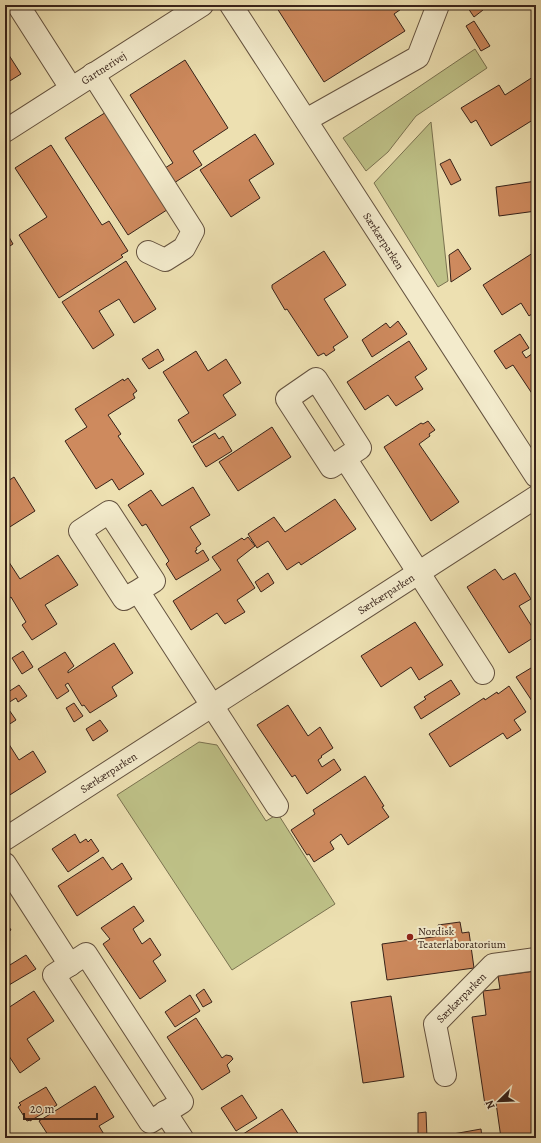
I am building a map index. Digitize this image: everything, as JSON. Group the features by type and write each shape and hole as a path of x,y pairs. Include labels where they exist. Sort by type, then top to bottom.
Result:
{"street":[{"path":"18,5 71,88"},
{"name":"Gartnerivej","path":"5,131 202,5"},
{"name":"Særkærparken","path":"231,5 536,476"},
{"path":"306,120 418,57 438,5"},
{"path":"93,74 193,231 184,248 165,260 148,252"},
{"name":"Særkærparken","path":"345,458 483,673"},
{"name":"Særkærparken","path":"5,839 536,497"},
{"path":"138,591 277,806"},
{"path":"5,864 70,964"},
{"path":"86,954 182,1102 150,1122 54,975 70,964 86,954"},
{"name":"Særkærparken","path":"445,1075 435,1024 493,965 536,959"},
{"path":"165,1112 182,1138"}],"green space":[{"path":"475,49 487,68 416,116 388,152 366,171 343,138"},
{"path":"431,122 448,281 438,287 374,183"},
{"path":"199,742 217,745 266,821 278,814 335,904 232,970 117,795"}],"building":[{"path":"275,5 407,5 394,14 405,31 324,82"},
{"path":"466,5 480,5 483,10 474,17"},
{"path":"474,21 490,46 481,51 466,26"},
{"path":"5,49 21,74 5,84"},
{"path":"185,60 228,128 193,151 202,165 174,183 165,168 173,163 130,95"},
{"path":"536,75 536,118 491,146 476,120 471,123 461,108 499,85 505,95"},
{"path":"111,109 173,206 128,235 65,138"},
{"path":"255,134 274,164 249,180 260,198 231,217 200,170"},
{"path":"51,145 102,225 109,221 128,251 121,255 123,257 59,298 19,235 47,217 15,168"},
{"path":"450,159 461,180 451,185 440,164"},
{"path":"536,181 536,211 499,216 496,187"},
{"path":"5,230 13,244 5,249"},
{"path":"458,249 471,269 451,282 449,255"},
{"path":"324,251 346,285 324,299 348,337 333,347 335,350 326,356 324,353 318,356 287,309 285,310 272,288 272,285"},
{"path":"536,251 536,311 529,316 521,303 502,315 483,285"},
{"path":"126,261 156,309 134,323 119,299 99,311 114,335 93,349 62,302"},
{"path":"398,321 407,334 372,357 362,340 386,323 390,328"},
{"path":"520,334 529,348 522,352 526,358 536,351 536,396 535,394 533,395 513,365 506,369 494,351"},
{"path":"409,341 427,369 415,377 423,389 396,406 388,395 365,410 347,382"},
{"path":"158,349 164,360 149,369 142,359"},
{"path":"196,351 208,371 226,359 241,383 223,395 236,415 192,443 178,420 189,413 163,372"},
{"path":"128,378 137,391 133,394 135,398 108,415 121,434 118,436 144,474 119,490 112,479 96,489 65,441 87,427 75,409 123,379 124,381"},
{"path":"428,421 435,430 429,434 430,436 419,444 459,502 431,521 384,447 421,423 423,424"},
{"path":"272,427 291,457 238,491 219,462"},
{"path":"215,433 219,439 223,436 232,451 206,467 193,446"},
{"path":"14,477 35,511 5,530 5,483"},
{"path":"193,487 210,515 190,527 201,544 195,551 197,554 203,550 209,560 176,580 166,564 169,561 146,524 142,526 128,505 151,490 162,506"},
{"path":"335,499 356,529 301,565 299,562 287,570 268,541 257,548 248,534 274,517 285,532"},
{"path":"248,537 255,546 237,560 255,588 237,600 245,612 225,624 217,613 191,630 173,601 221,570 212,557 242,538 244,540"},
{"path":"5,547 9,553 5,556"},
{"path":"58,555 78,585 45,605 57,624 32,640 22,625 26,622 11,597 5,601 5,556 20,579"},
{"path":"495,569 503,580 515,573 531,599 519,606 536,633 536,636 509,653 467,587"},
{"path":"268,573 274,583 261,592 255,582"},
{"path":"415,622 443,665 419,680 411,667 381,687 361,656"},
{"path":"114,643 133,673 112,687 117,696 90,713 84,705 82,706 68,683 65,685 69,691 57,699 38,669 65,652 74,666 68,671 68,673"},
{"path":"23,651 33,667 22,674 12,658"},
{"path":"536,665 536,703 534,704 516,677"},
{"path":"451,680 460,694 421,719 414,707 426,699 424,697"},
{"path":"19,685 27,696 18,702 16,698 8,703 5,699 5,694"},
{"path":"509,686 526,712 514,720 521,730 507,739 503,733 450,767 429,734 484,698 485,700 497,692 498,694"},
{"path":"74,703 83,716 74,722 66,708"},
{"path":"5,704 16,720 5,727"},
{"path":"288,705 308,736 320,727 333,748 321,756 322,757 318,760 322,767 334,759 341,770 307,794 295,775 292,777 257,725"},
{"path":"100,720 108,731 93,741 86,729"},
{"path":"5,738 19,760 33,751 46,772 5,798"},
{"path":"365,776 384,806 382,807 389,817 348,845 341,834 330,842 334,849 314,862 309,854 307,855 291,830 315,814 313,810"},
{"path":"75,834 80,843 86,839 88,842 91,839 99,851 68,872 52,849"},
{"path":"103,857 112,870 122,863 132,879 77,916 58,886"},
{"path":"134,906 144,921 133,929 142,944 150,938 161,955 153,961 166,981 140,999 103,944 110,939 101,928"},
{"path":"5,920 11,930 5,934"},
{"path":"460,922 462,933 469,932 474,968 387,980 382,944 440,936 438,925"},
{"path":"26,955 36,969 9,985 5,979 5,968"},
{"path":"536,971 536,1138 501,1138 496,1103 485,1105 472,1017 486,1015 483,991 500,989 498,976"},
{"path":"204,989 212,1002 203,1007 196,995"},
{"path":"34,991 54,1021 27,1039 40,1059 20,1073 5,1050 5,1010"},
{"path":"190,995 200,1011 175,1027 165,1012"},
{"path":"391,996 404,1077 363,1083 351,1002"},
{"path":"196,1018 222,1058 226,1055 231,1056 233,1059 227,1065 230,1072 202,1090 167,1037"},
{"path":"95,1086 114,1117 99,1126 105,1136 102,1138 50,1138 39,1121"},
{"path":"46,1087 57,1105 30,1121 27,1121 18,1107 21,1105 19,1103"},
{"path":"242,1095 257,1118 236,1131 221,1108"},
{"path":"282,1109 301,1138 237,1138"},
{"path":"426,1112 427,1138 418,1138 418,1113"},
{"path":"481,1129 482,1138 454,1138 453,1134"}],"place":[{"name":"Nordisk Teaterlaboratorium","path":"410,937"}]}
